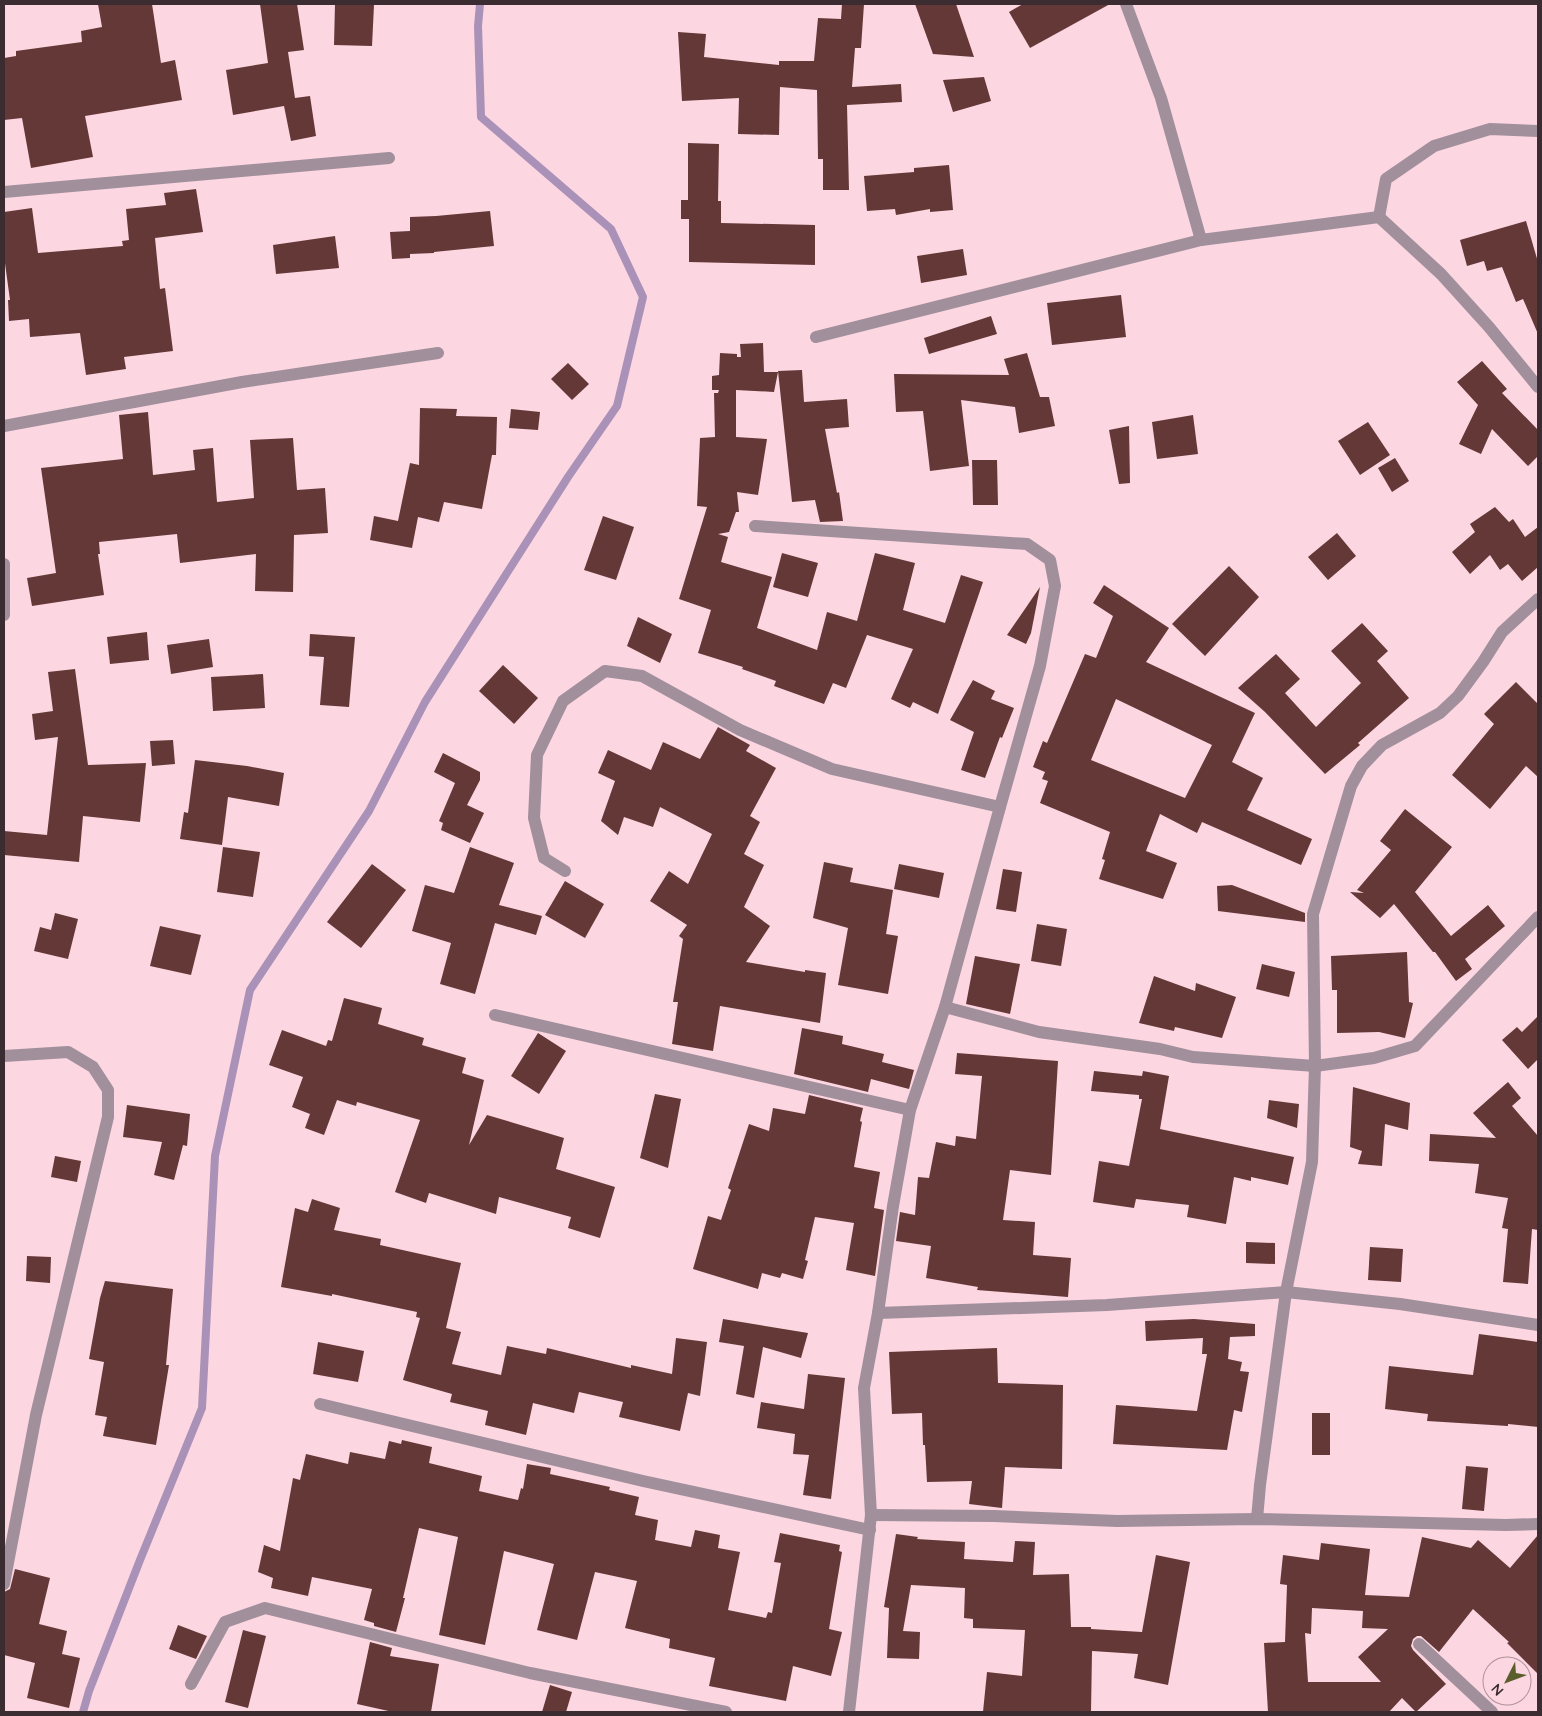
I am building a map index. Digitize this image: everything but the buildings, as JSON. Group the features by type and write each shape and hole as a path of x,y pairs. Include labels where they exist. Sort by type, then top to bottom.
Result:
{"street":[{"path":"1126,4 1162,98 1201,240"},
{"path":"1379,216 1386,179 1434,146 1490,129 1538,131"},
{"path":"4,192 389,158"},
{"path":"816,337 1201,240 1379,216"},
{"path":"1379,216 1441,274 1489,327 1538,387"},
{"path":"4,426 242,382 438,353"},
{"path":"755,526 1027,544 1050,560 1054,586 1040,666 945,1007 910,1110 893,1206 878,1313 864,1388 871,1515 848,1712"},
{"path":"4,564 4,612"},
{"path":"1258,1519 1260,1485 1286,1292 1312,1162 1315,1066 1314,914 1351,786 1362,766 1382,745 1440,713 1458,696 1502,632 1538,599"},
{"path":"565,871 544,858 534,818 537,755 563,701 605,671 642,676 740,730 832,770 1000,807"},
{"path":"945,1007 1039,1032 1160,1049 1193,1057 1315,1066 1374,1058 1415,1046 1538,917"},
{"path":"495,1015 910,1110"},
{"path":"4,1056 68,1052 93,1067 108,1090 108,1117 36,1415 4,1584"},
{"path":"878,1313 1107,1305 1286,1292 1400,1304 1538,1325"},
{"path":"320,1404 643,1481 870,1530"},
{"path":"871,1515 994,1516 1117,1521 1258,1519 1506,1525 1538,1524"},
{"path":"191,1684 226,1622 265,1608 530,1673 726,1712"},
{"path":"1419,1644 1492,1712"}],"waterway":[{"path":"83,1712 89,1691 140,1560 202,1408 215,1156 250,990 369,811 425,702 568,477 617,406 643,297 611,229 481,117 478,26 480,4"}]}
